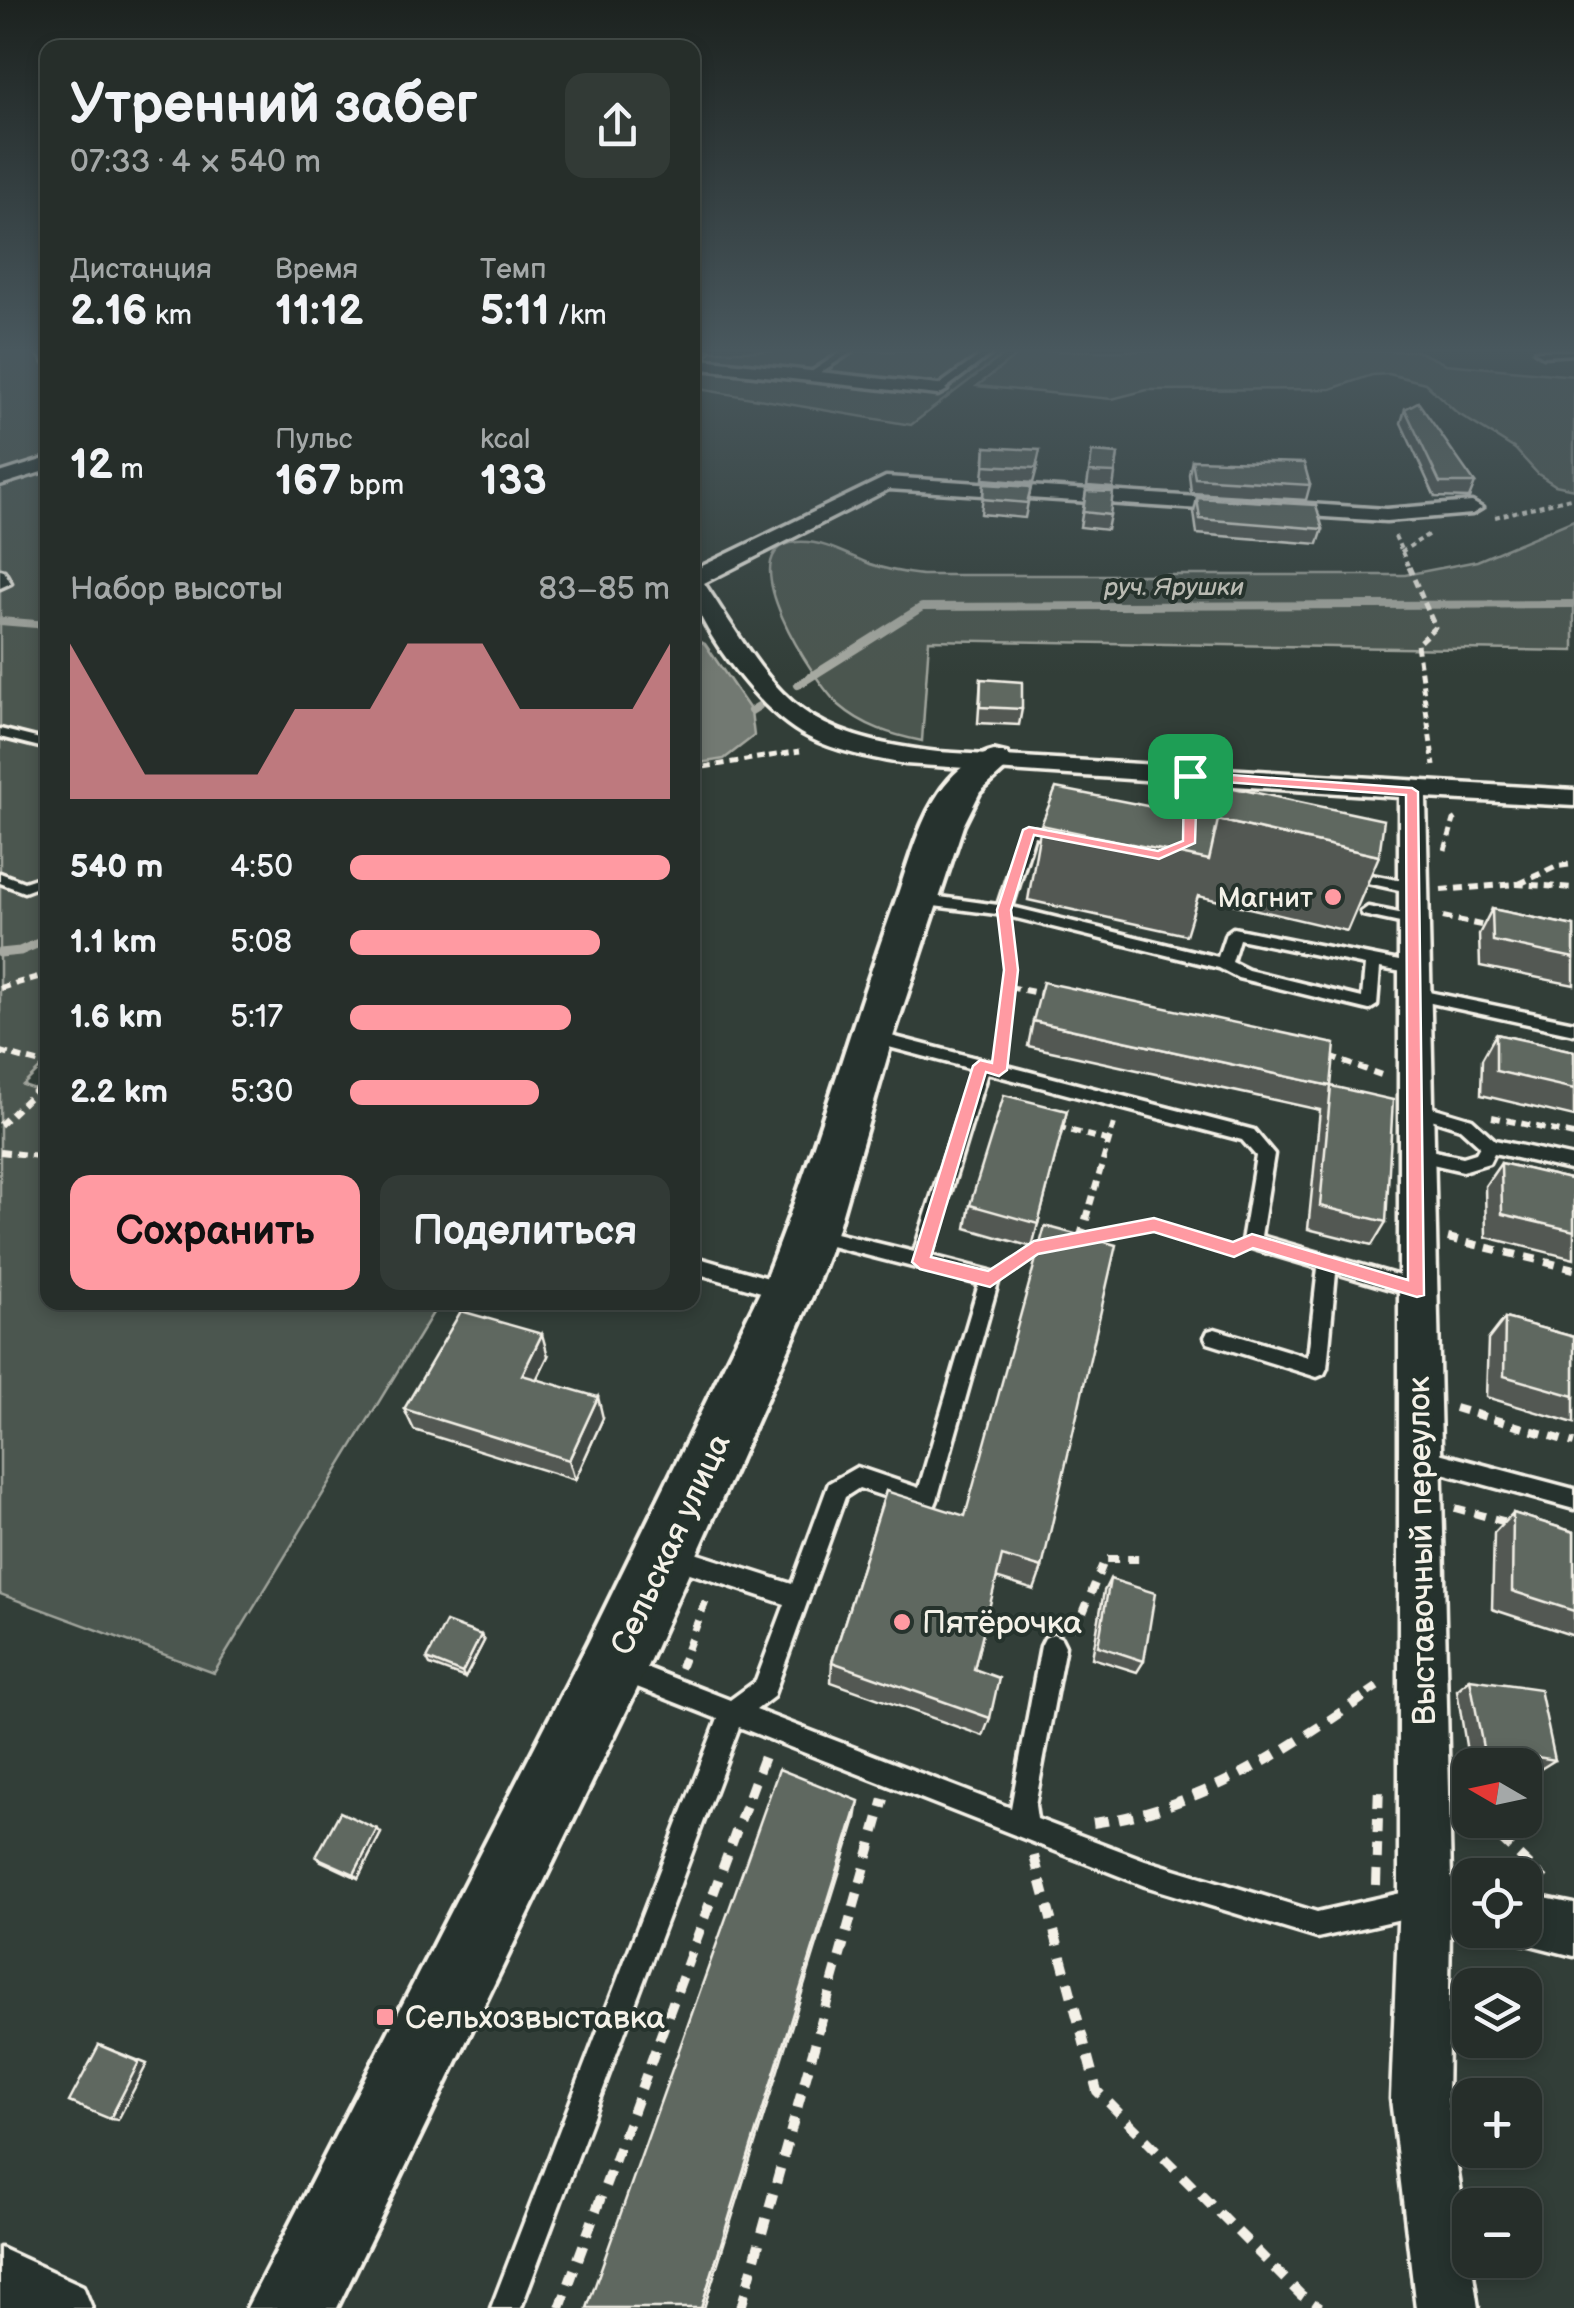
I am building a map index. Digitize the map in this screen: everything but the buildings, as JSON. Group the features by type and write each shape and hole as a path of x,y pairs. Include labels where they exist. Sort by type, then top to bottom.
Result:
{"street":[{"path":"0,478 40,466"},
{"path":"700,576 886,483 1386,515 1472,508"},
{"path":"700,592 774,703 817,732 861,747 994,762 1190,776 1424,784 1574,798"},
{"name":"Сельская улица","path":"291,2308 612,1666 788,1292 810,1234 870,1037 944,826 964,786 994,762"},
{"name":"Выставочный переулок","path":"1424,784 1413,907 1422,1657 1448,1905 1419,2099 1447,2308"},
{"path":"0,2278 61,2308"}],"lane":[{"path":"0,573 6,582 0,584"},
{"path":"0,733 40,743"},
{"path":"1190,776 1182,846 1208,847"},
{"path":"1004,910 1029,830 1085,841"},
{"path":"1326,870 1413,907"},
{"path":"0,878 24,886 40,881"},
{"path":"918,899 1004,910 1369,1004 1373,961"},
{"path":"1368,912 1413,907"},
{"path":"1224,964 1233,933 1373,961 1414,982 1574,1028"},
{"path":"870,1037 1248,1135 1265,1154 1252,1241 1417,1290"},
{"path":"920,1262 990,1068"},
{"path":"1415,1101 1480,1130 1489,1145 1574,1164"},
{"path":"1416,1154 1462,1164 1483,1158 1489,1145"},
{"path":"506,2308 732,1713 764,1689 837,1490 857,1478 926,1500 990,1279 810,1234"},
{"path":"1215,1337 1318,1368 1328,1263"},
{"path":"700,1266 788,1292"},
{"path":"1420,1458 1574,1498"},
{"path":"665,1554 798,1597"},
{"path":"1026,1827 1023,1805 1052,1646"},
{"path":"612,1666 1144,1873 1316,1925 1448,1905"}],"path":[{"path":"1386,515 1435,627 1417,644 1424,784"},
{"path":"700,768 806,750 861,747"},
{"path":"1518,884 1557,866 1574,864"},
{"path":"1413,907 1444,890 1518,884 1574,888"},
{"path":"1413,907 1500,929"},
{"path":"990,1068 1011,970 1004,910"},
{"path":"0,988 40,976"},
{"path":"1009,986 1046,994"},
{"path":"0,1052 40,1063"},
{"path":"1321,1054 1387,1077 1415,1101"},
{"path":"0,1125 40,1087"},
{"path":"1080,1239 1120,1101"},
{"path":"1479,1114 1574,1134"},
{"path":"1038,1122 1108,1141"},
{"path":"0,1152 40,1156"},
{"path":"1065,1242 1154,1225 1234,1250 1252,1241"},
{"path":"990,1279 1034,1248 1049,1245"},
{"path":"1438,1403 1574,1443"},
{"path":"1439,1503 1523,1526"},
{"path":"1052,1646 1081,1618 1105,1558 1139,1559"},
{"path":"1320,2308 1301,2295 1098,2091 1026,1827 1132,1820 1226,1788 1422,1657"},
{"path":"560,2308 774,1730"},
{"path":"741,2308 891,1774"},
{"path":"1499,1838 1538,1877 1552,1912"}],"shaded area":[{"path":"0,459 40,459 40,1069 23,1085 40,1091 40,1310 435,1310 214,1673 0,1594"},
{"path":"1524,459 1574,459 1574,489 1555,485"},
{"path":"1574,520 1574,651 929,640 922,741 868,724 827,692 782,617 770,567 777,550 807,542 883,568 922,575 1405,575 1477,561"},
{"path":"700,642 751,711 754,736 724,759 700,763"}],"waterway":[{"name":"руч. Ярушки","path":"798,685 922,607 1574,604"},
{"path":"0,621 40,624"},
{"name":"руч. Ярушки","path":"751,711 759,706"},
{"path":"0,953 20,951 40,942"}],"place":[{"name":"Магнит","path":"1333,897"},
{"name":"Пятёрочка","path":"902,1622"},
{"name":"Сельхозвыставка","path":"385,2017"}],"route":[{"path":"1190,776 1412,792 1417,1290 1252,1241 1234,1250 1154,1225 1034,1248 990,1279 920,1262 980,1066 999,1070 1011,970 1004,910 1029,830 1159,855 1189,843 1190,776"}]}
